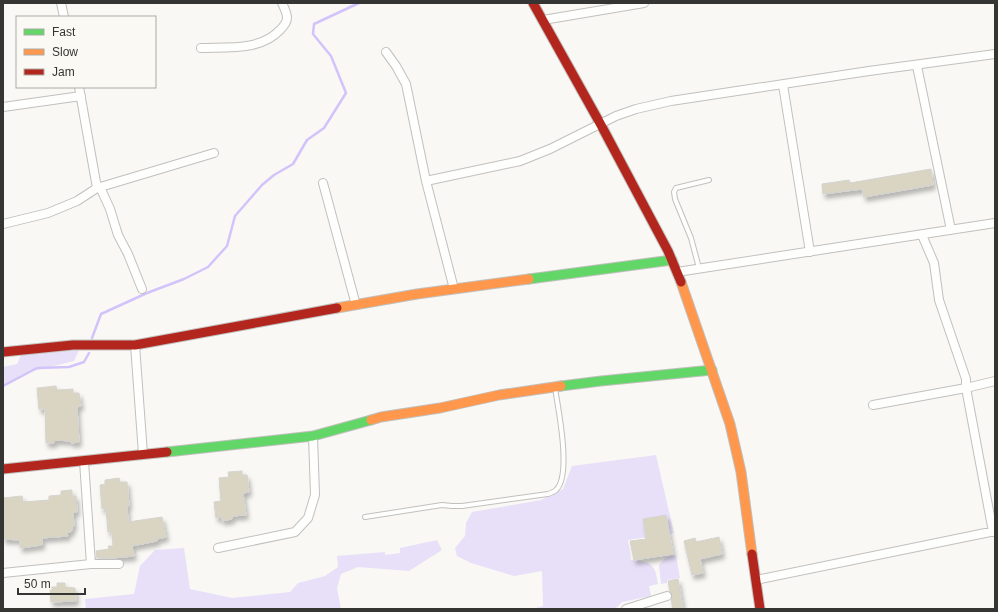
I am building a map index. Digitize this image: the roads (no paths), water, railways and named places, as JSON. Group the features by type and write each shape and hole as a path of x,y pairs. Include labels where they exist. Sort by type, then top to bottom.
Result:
{"street":[{"path":"61,3 64,16"},
{"path":"201,48 242,47 262,43 273,37 286,24 287,18 282,3"},
{"path":"533,3 601,125 677,272 730,424 741,472 760,609"},
{"path":"543,20 644,3"},
{"path":"386,52 406,84 426,181 454,289"},
{"path":"426,181 520,161 550,149 601,125 616,116 636,108 671,101 869,71 917,66 995,54"},
{"path":"917,66 951,230"},
{"path":"783,84 810,252"},
{"path":"79,88 98,188 110,209 118,236 128,254 142,288"},
{"path":"3,107 81,96"},
{"path":"3,224 55,210 77,201 98,188 214,153"},
{"path":"323,182 356,305"},
{"path":"677,272 995,223"},
{"path":"756,580 994,532 966,388 966,379 939,300 934,263 922,235"},
{"path":"3,352 73,346 135,345 454,289 672,260"},
{"path":"135,345 143,454"},
{"path":"3,469 292,439 313,436 381,417 440,408 499,395 609,380 712,370"},
{"path":"873,404 966,388 995,381"},
{"path":"218,548 295,532 308,518 315,495 313,436"},
{"path":"84,461 91,564"},
{"path":"3,573 91,564 119,564"},
{"path":"626,609 667,596"}],"lane":[{"path":"699,269 691,238 675,199 674,192 676,188 708,180"},
{"path":"365,517 442,505 462,506 548,494 557,489 560,483 564,462 555,387"}],"waterway":[{"path":"92,338 101,314 147,293 184,279 208,267 227,246 235,216 262,185 274,175 293,164 307,140 324,128 346,93 331,56 313,34 314,24 359,3"},
{"path":"3,386 37,368 69,367 84,362 89,353"}]}
